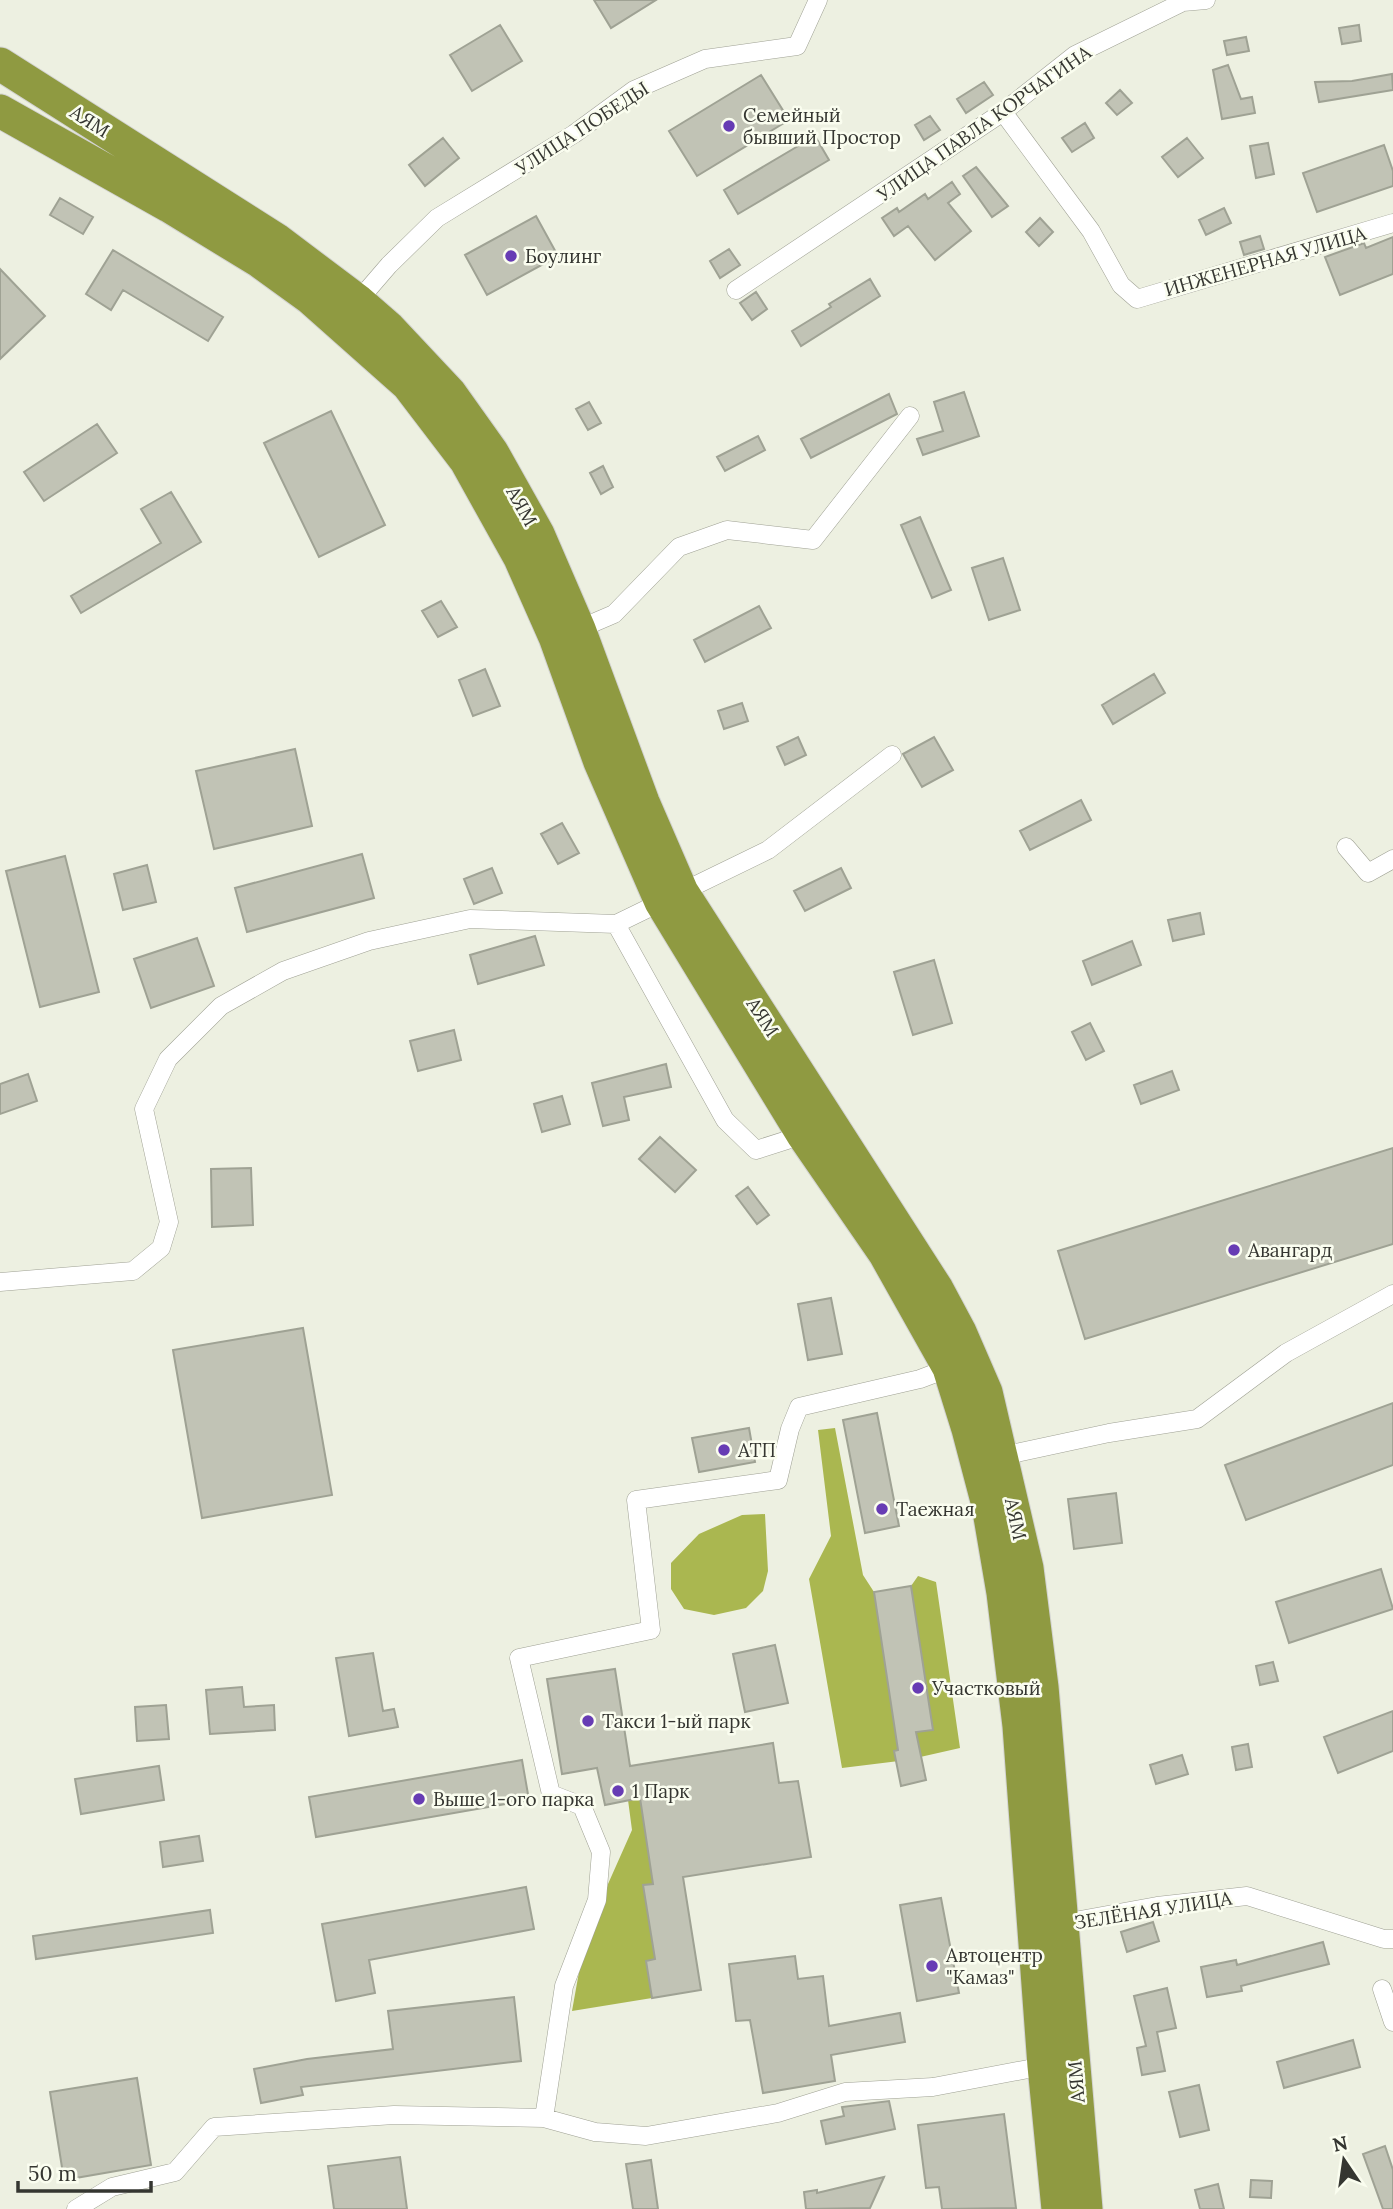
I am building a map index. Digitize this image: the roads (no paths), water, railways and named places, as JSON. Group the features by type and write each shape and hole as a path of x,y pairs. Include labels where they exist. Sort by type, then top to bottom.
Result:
{"highway":[{"name":"АЯМ","path":"0,64 276,240 358,301 389,328 450,393 492,452 538,534 579,629 643,802 672,897 937,1289 960,1332 986,1392 1002,1456 1027,1568 1042,1687 1048,1926 1044,2066 1058,2209"},
{"name":"АЯМ","path":"0,111 169,206 259,261 310,298 408,385 466,461 520,558 555,637 600,762 803,1135 885,1254 949,1368 988,1504 1003,1593 1018,1726 1086,2209"}],"street":[{"name":"УЛИЦА ПОБЕДЫ","path":"358,301 389,265 437,218 574,134 635,90 705,59 797,46 818,0"},
{"name":"УЛИЦА ПАВЛА КОРЧАГИНА","path":"736,290 1003,112 1075,55 1183,2 1206,0"},
{"name":"ИНЖЕНЕРНАЯ УЛИЦА","path":"1003,112 1091,231 1121,285 1137,299 1393,223"},
{"path":"579,629 614,614 679,547 727,530 813,540 910,416"},
{"path":"0,1282 133,1271 161,1248 169,1222 144,1109 168,1059 221,1006 283,971 369,941 470,919 616,924 768,850 892,755"},
{"path":"1346,847 1368,873 1393,859"},
{"path":"616,924 725,1120 756,1150 803,1135"},
{"path":"1002,1456 1109,1433 1197,1419 1286,1353 1393,1294"},
{"path":"544,2119 564,1986 597,1900 601,1852 582,1806 551,1794 519,1658 651,1630 636,1500 778,1480 790,1429 799,1407 920,1379 949,1368"},
{"name":"ЗЕЛЁНАЯ УЛИЦА","path":"1048,1926 1157,1906 1247,1896 1384,1939 1393,1939"},
{"path":"1382,1989 1393,2022"},
{"path":"76,2209 112,2187 176,2172 214,2127 394,2115 544,2119 595,2132 646,2136 778,2113 845,2092 933,2087 1044,2066"}],"place":[{"name":"Семейный бывший Простор","path":"729,126"},
{"name":"Боулинг","path":"511,256"},
{"name":"Авангард","path":"1234,1250"},
{"name":"АТП","path":"724,1450"},
{"name":"Таежная","path":"882,1509"},
{"name":"Участковый","path":"918,1688"},
{"name":"Такси 1-ый парк","path":"588,1721"},
{"name":"1 Парк","path":"618,1791"},
{"name":"Выше 1-ого парка","path":"419,1799"},
{"name":"Автоцентр \"Камаз\"","path":"932,1966"}]}
